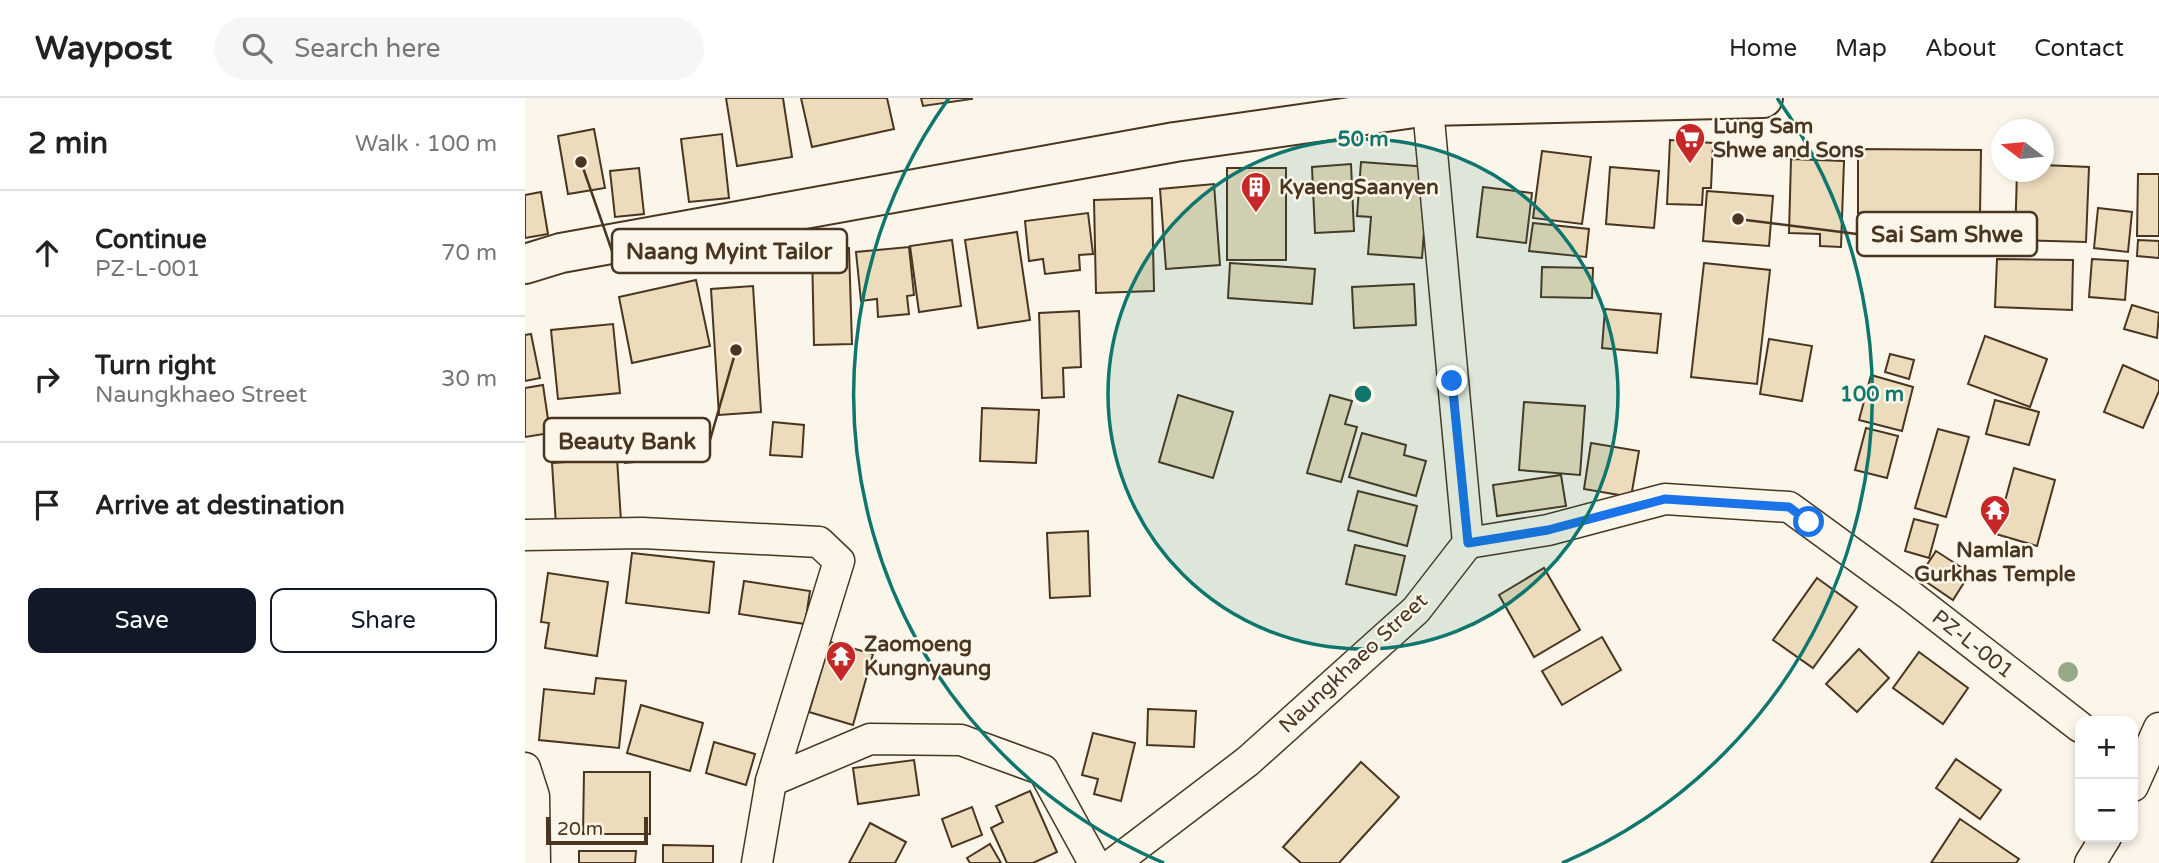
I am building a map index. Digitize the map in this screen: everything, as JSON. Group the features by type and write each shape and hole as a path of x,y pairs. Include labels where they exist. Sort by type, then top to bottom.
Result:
{"highway":[{"path":"525,264 561,253 1175,142 1428,102 1763,98"}],"street":[{"path":"1428,102 1468,543"},
{"name":"PZ-L-001","path":"1468,543 1548,530 1665,499 1789,507 1911,596 2075,723"},
{"path":"525,535 642,533 819,542 839,561 771,780 757,863"},
{"name":"Naungkhaeo Street","path":"1114,863 1248,761 1416,610 1468,543"},
{"path":"2141,777 2159,728"},
{"path":"771,780 870,740 961,740 1043,770 1094,863"},
{"path":"525,768 534,796 535,863"},
{"path":"2090,863 2103,842"}],"building":[{"path":"726,98 783,98 792,157 737,166"},
{"path":"801,98 887,98 894,129 812,147"},
{"path":"921,98 972,98 972,99 923,106"},
{"path":"594,129 605,188 568,194 558,136"},
{"path":"722,134 729,198 689,202 681,139"},
{"name":"Lung Sam Shwe and Sons","path":"1670,140 1713,143 1711,188 1703,188 1702,205 1667,204"},
{"path":"1858,149 1981,150 1980,214 1858,213"},
{"path":"1542,151 1591,157 1582,224 1533,218"},
{"path":"1791,159 1844,161 1841,247 1820,246 1820,234 1789,233"},
{"path":"1361,162 1429,167 1422,258 1368,254 1371,217 1357,216"},
{"path":"1351,164 1354,231 1315,233 1312,167"},
{"path":"2054,165 2089,167 2086,242 2015,240 2017,182 2054,182"},
{"path":"1610,167 1659,171 1654,228 1606,224"},
{"path":"639,168 644,214 615,217 610,171"},
{"name":"KyaengSaanyen","path":"1227,168 1286,168 1286,260 1227,260"},
{"path":"2138,174 2159,174 2159,236 2137,236"},
{"path":"1214,184 1220,265 1166,269 1160,189"},
{"path":"1483,187 1532,193 1526,243 1477,237"},
{"path":"1707,191 1773,196 1769,246 1703,241"},
{"path":"541,192 548,234 525,238 525,195"},
{"path":"1152,198 1154,291 1096,293 1094,200"},
{"path":"2098,208 2132,212 2128,252 2094,248"},
{"path":"1088,213 1093,254 1079,255 1080,270 1045,274 1043,259 1029,261 1025,221"},
{"path":"1533,223 1589,229 1586,257 1529,251"},
{"path":"1017,232 1030,320 978,328 965,240"},
{"path":"952,240 961,306 919,312 910,246"},
{"path":"2138,240 2159,241 2159,258 2137,256"},
{"path":"909,247 914,295 907,296 909,314 878,317 877,299 861,301 856,252"},
{"path":"849,248 852,344 814,345 812,250"},
{"path":"1997,259 2073,260 2072,310 1995,307"},
{"path":"2092,259 2128,261 2125,300 2089,297"},
{"path":"1230,263 1315,269 1312,304 1228,298"},
{"path":"1704,263 1770,270 1757,384 1691,377"},
{"path":"1542,267 1593,268 1592,298 1541,297"},
{"path":"696,280 710,346 632,363 619,297"},
{"path":"1414,284 1416,325 1354,328 1352,287"},
{"path":"753,286 761,412 719,415 711,289"},
{"path":"2132,305 2159,313 2157,338 2124,329"},
{"path":"1605,309 1661,314 1657,353 1602,348"},
{"path":"1079,311 1081,367 1063,368 1064,397 1042,398 1039,313"},
{"path":"613,324 620,393 558,399 551,330"},
{"path":"531,334 540,378 525,381 525,335"},
{"path":"1985,336 2047,359 2030,407 1968,384"},
{"path":"1769,339 1812,346 1802,401 1760,394"},
{"path":"1890,354 1914,360 1909,379 1885,372"},
{"path":"2123,365 2159,381 2159,391 2143,428 2104,412"},
{"path":"1871,375 1913,387 1902,431 1859,420"},
{"path":"543,385 550,433 525,437 525,388"},
{"path":"1178,395 1233,412 1213,478 1159,462"},
{"path":"1330,395 1352,401 1345,424 1357,427 1341,482 1307,473"},
{"path":"1995,400 2039,412 2029,445 1986,434"},
{"path":"1524,402 1585,406 1580,475 1519,470"},
{"path":"982,408 1039,410 1036,463 980,461"},
{"path":"773,422 804,425 802,457 770,455"},
{"path":"683,427 686,457 625,463 622,434"},
{"path":"1866,428 1898,436 1887,478 1855,470"},
{"path":"1938,429 1969,437 1946,517 1915,508"},
{"path":"1362,433 1406,445 1404,455 1426,461 1416,496 1349,477"},
{"path":"1591,443 1639,451 1631,497 1584,489"},
{"path":"617,458 621,521 556,525 552,463"},
{"path":"2014,468 2055,480 2037,546 1996,534"},
{"path":"1561,475 1566,506 1497,516 1493,485"},
{"path":"1358,491 1417,506 1407,546 1348,530"},
{"path":"1914,519 1938,525 1929,558 1905,551"},
{"path":"1088,531 1090,596 1050,598 1047,533"},
{"path":"1355,545 1405,556 1396,595 1346,584"},
{"path":"1936,551 1970,573 1953,600 1919,577"},
{"path":"632,553 714,562 709,613 626,603"},
{"path":"1544,568 1580,630 1534,657 1499,595"},
{"path":"548,573 608,582 597,656 545,648 549,623 541,622"},
{"path":"1817,578 1857,607 1813,668 1773,640"},
{"path":"744,581 810,591 805,624 739,614"},
{"path":"1602,637 1621,670 1562,705 1542,671"},
{"name":"Zaomoeng Kungnyaung","path":"830,642 873,654 853,725 809,712"},
{"path":"1859,649 1889,678 1857,712 1826,684"},
{"path":"1919,652 1968,688 1943,724 1893,688"},
{"path":"596,678 626,681 619,748 539,740 544,689 594,694"},
{"path":"641,705 703,723 690,771 627,753"},
{"path":"1148,709 1196,711 1194,747 1147,745"},
{"path":"1093,733 1135,743 1121,801 1094,794 1098,779 1082,775"},
{"path":"714,742 755,754 746,785 706,773"},
{"path":"1956,759 2001,790 1980,819 1936,788"},
{"path":"914,760 919,795 858,804 853,768"},
{"path":"1361,762 1399,797 1339,863 1301,863 1283,847"},
{"path":"584,772 650,772 650,834 583,834"},
{"path":"1030,791 1057,852 1033,863 1007,863 991,828 1003,822 996,806"},
{"path":"972,807 982,835 952,847 942,819"},
{"path":"1960,819 2019,859 2016,863 1931,863"},
{"path":"870,823 906,842 895,863 849,863"},
{"path":"990,844 1001,863 970,863 967,858"},
{"path":"663,845 713,846 713,863 663,863"},
{"path":"579,851 636,851 635,863 579,863"}],"place":[{"name":"Naang Myint Tailor","path":"581,162"},
{"name":"Lung Sam Shwe and Sons","path":"1690,165"},
{"name":"KyaengSaanyen","path":"1256,214"},
{"name":"Sai Sam Shwe","path":"1738,219"},
{"name":"Beauty Bank","path":"736,350"},
{"name":"Namlan Gurkhas Temple","path":"1995,537"},
{"name":"Zaomoeng Kungnyaung","path":"841,683"}],"route":[{"path":"1452,381 1468,543 1548,530 1665,499 1789,507 1809,522"}]}
